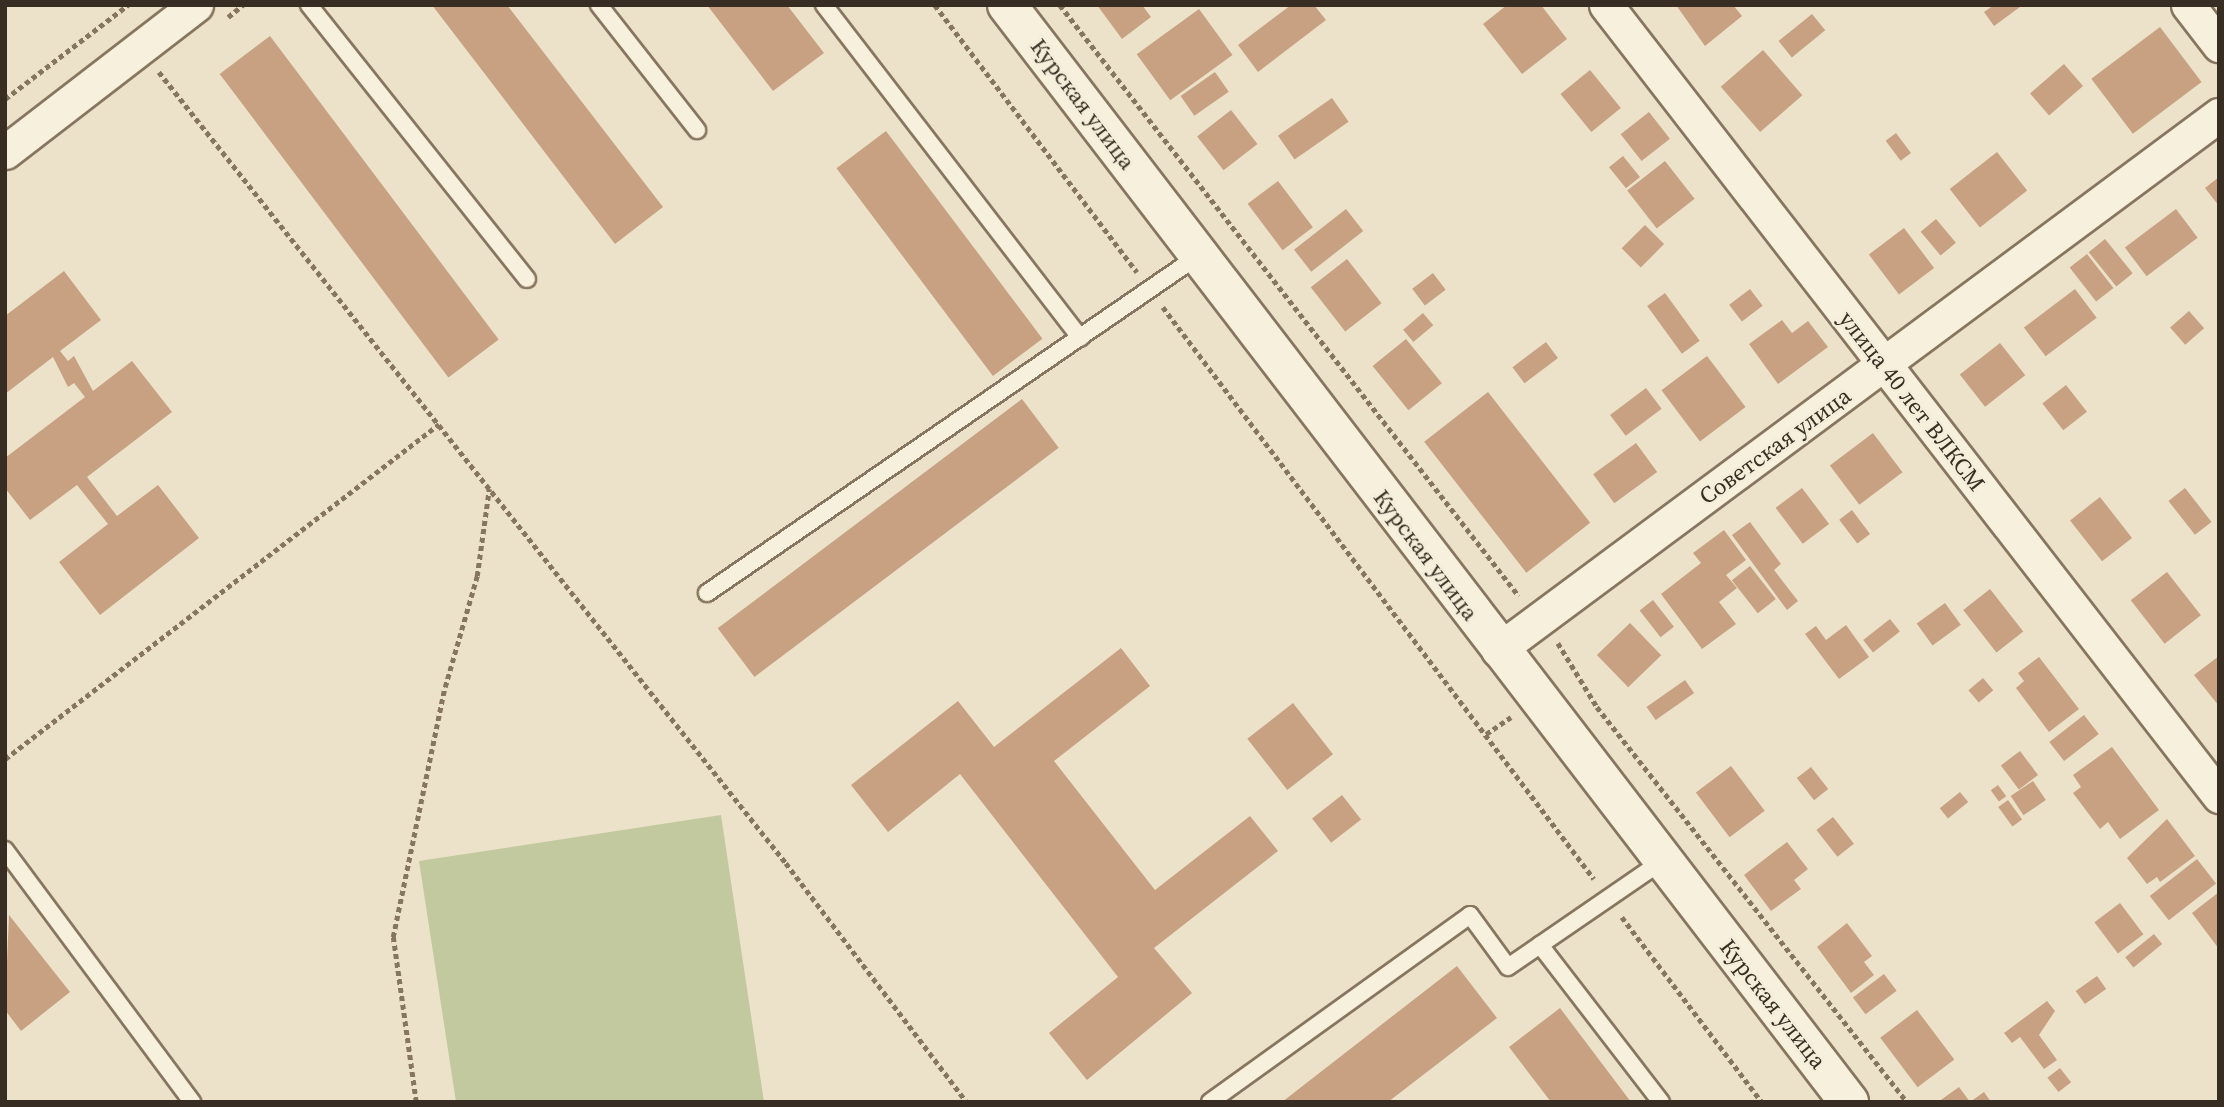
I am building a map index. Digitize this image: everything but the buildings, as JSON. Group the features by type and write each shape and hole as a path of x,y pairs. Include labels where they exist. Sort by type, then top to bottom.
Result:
{"main road":[{"name":"Курская улица","path":"1007,5 1498,650 1849,1102"}],"street":[{"path":"5,152 196,5"},
{"name":"улица 40 лет ВЛКСМ","path":"1606,5 2219,796"},
{"path":"2188,5 2219,45"},
{"name":"Советская улица","path":"1498,650 2219,115"}],"lane":[{"path":"309,5 527,279"},
{"path":"599,5 697,130"},
{"path":"824,5 1080,338"},
{"path":"708,593 1198,256"},
{"path":"5,850 192,1102"},
{"path":"1210,1102 1470,915 1508,967 1662,861"},
{"path":"1540,946 1661,1102"}],"path":[{"path":"5,99 128,5"},
{"path":"934,5 1762,1102"},
{"path":"1060,5 1538,621 1597,707 1907,1102"},
{"path":"158,71 439,424 967,1102"},
{"path":"5,759 439,424"},
{"path":"416,1102 393,937 445,687 477,576 489,488"}],"green space":[{"path":"721,815 764,1102 456,1102 419,861"}]}
